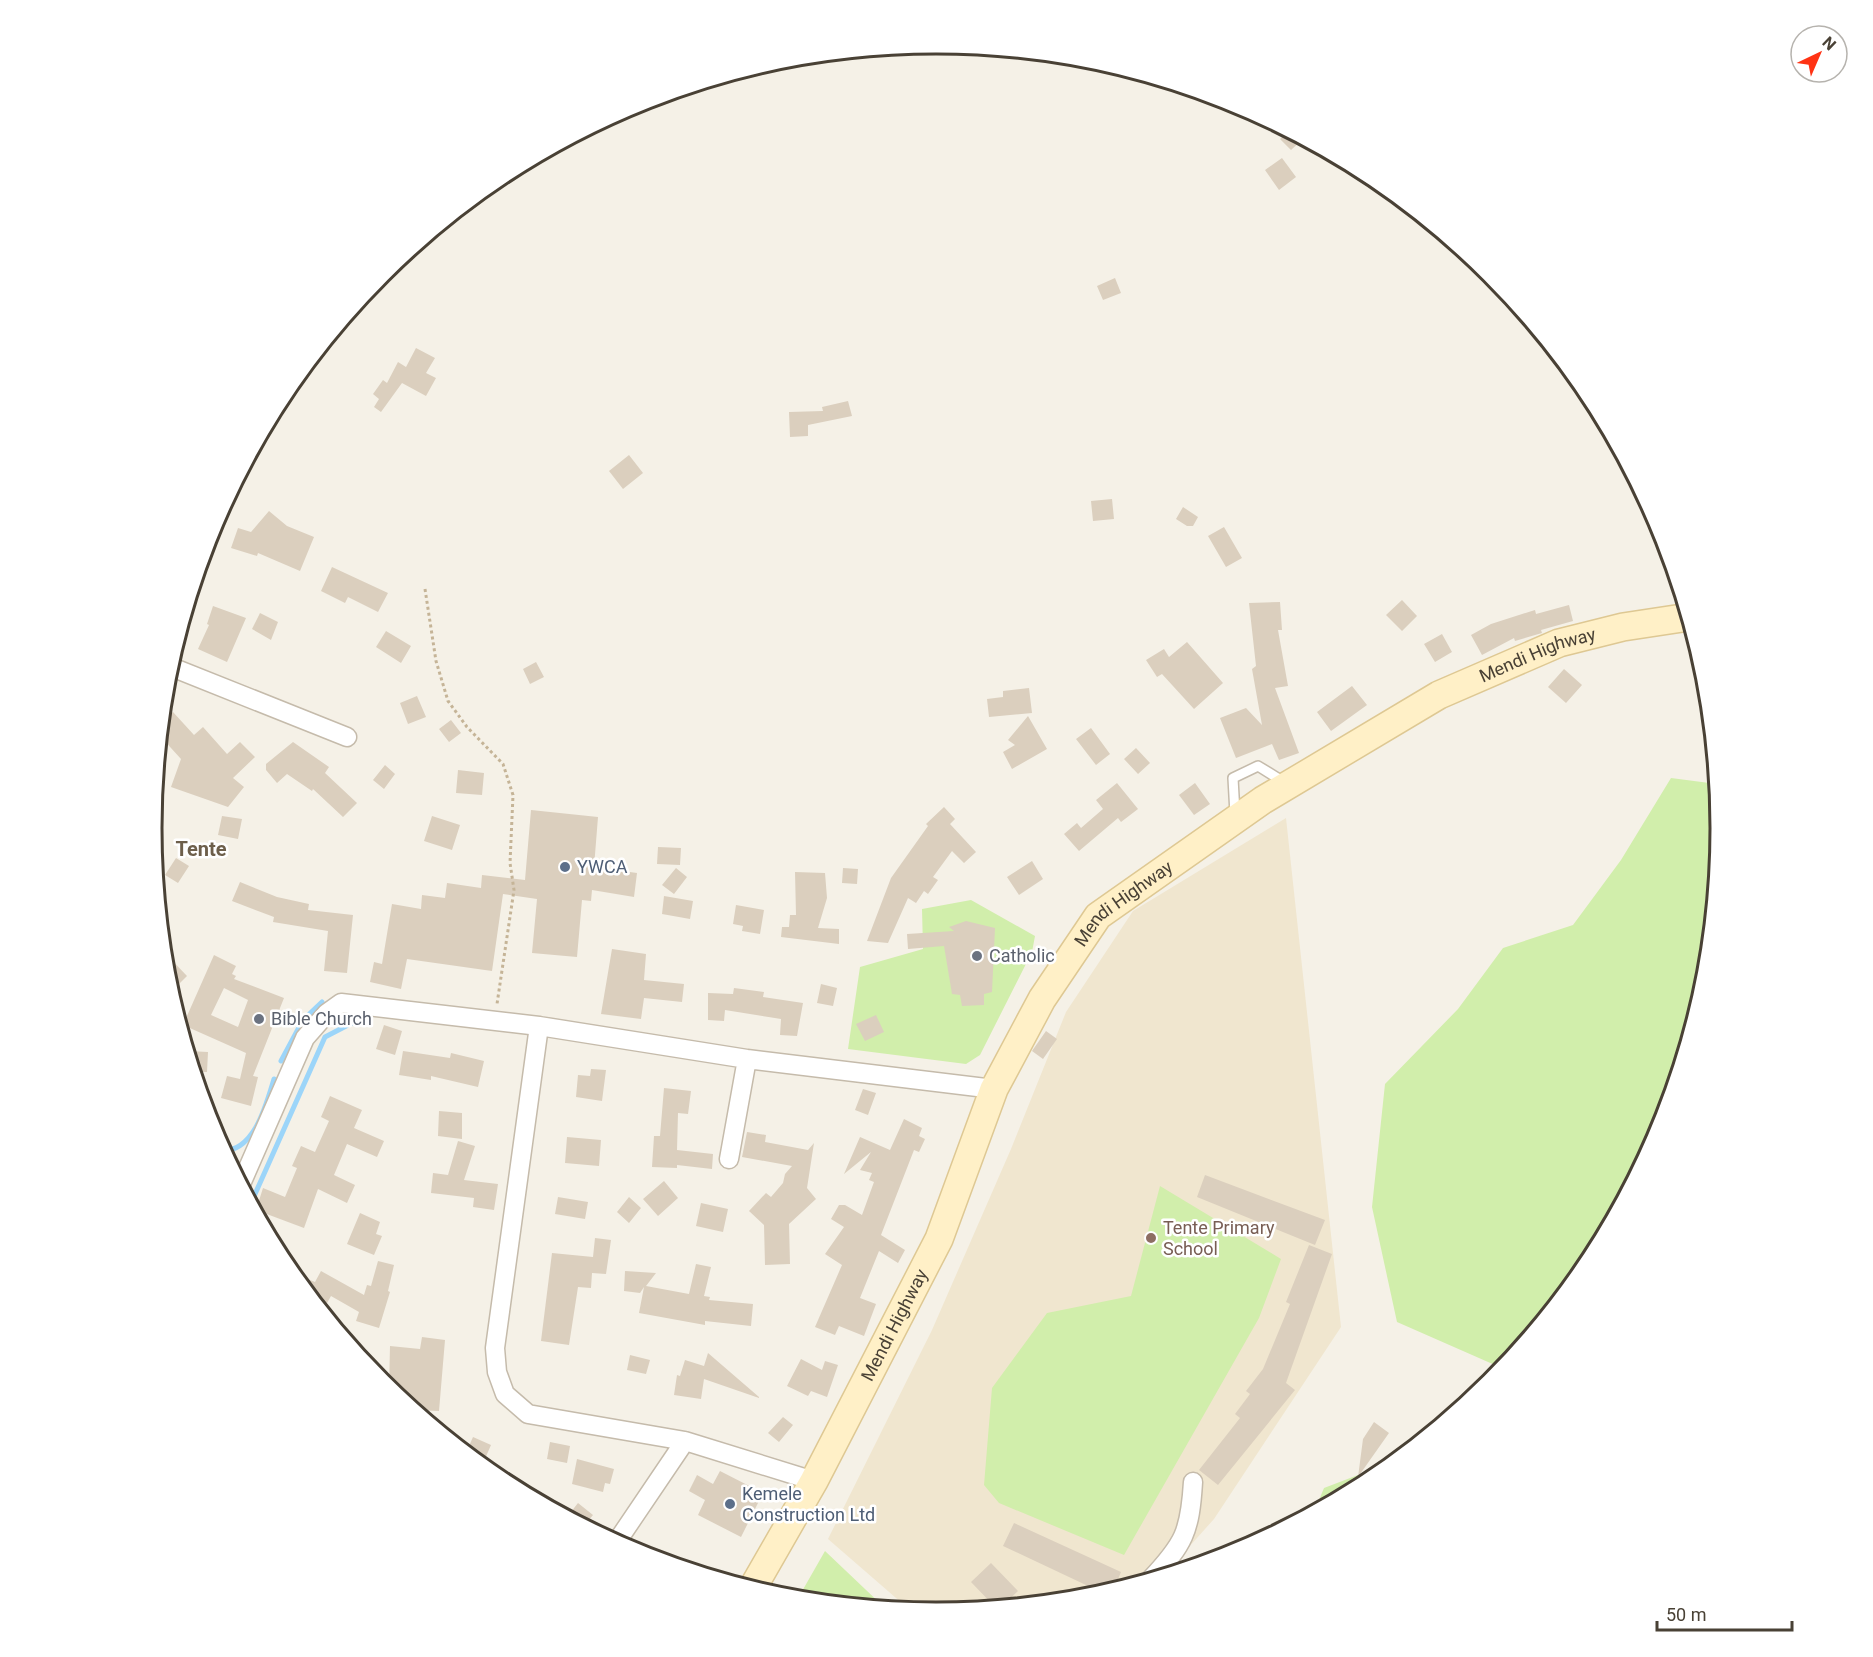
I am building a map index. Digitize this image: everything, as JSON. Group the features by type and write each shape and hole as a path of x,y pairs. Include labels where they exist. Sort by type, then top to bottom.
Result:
{"main road":[{"name":"Mendi Highway","path":"756,1582 814,1481 939,1239 994,1089 1042,999 1098,916 1235,819 1439,695 1559,643 1623,627 1682,618"}],"street":[{"path":"179,669 347,737"},
{"path":"241,1169 305,1038 327,1013 341,1003 539,1026 747,1059 994,1089"},
{"path":"539,1026 495,1347 496,1372 505,1394 528,1414 686,1441 814,1481"},
{"path":"729,1159 747,1059"},
{"path":"621,1535 686,1441"},
{"path":"1159,1570 1178,1550 1191,1520 1193,1482"}],"path":[{"path":"425,589 436,662 448,701 467,727 502,764 513,795 510,863 514,890 494,1021"}],"shaded area":[{"name":"Tente Primary School","path":"1286,818 1341,1327 1214,1519 1172,1566 1088,1588 1038,1596 987,1601 900,1602 828,1539 932,1330 1011,1149 1066,1012 1133,911"}],"green space":[{"path":"1671,778 1709,783 1711,828 1704,930 1685,1029 1670,1077 1652,1125 1607,1216 1551,1300 1495,1365 1397,1322 1372,1207 1385,1084 1458,1009 1503,948 1573,925 1621,860"},
{"path":"971,900 1035,936 1032,952 980,1055 966,1064 848,1049 860,967 923,949 922,909"},
{"path":"1160,1186 1281,1259 1259,1318 1124,1555 999,1503 984,1485 992,1388 1047,1313 1131,1296"},
{"path":"1358,1475 1361,1476 1318,1502 1324,1488"},
{"path":"825,1551 877,1600 835,1596 802,1591"}],"building":[{"path":"1283,136 1298,144 1291,150 1280,139"},
{"path":"1282,158 1296,177 1279,190 1265,170"},
{"path":"1115,278 1121,293 1103,300 1097,286"},
{"path":"416,348 435,358 426,373 436,378 426,396 402,383 381,412 374,407 379,399 373,394 383,380 387,383 398,362 406,367"},
{"path":"848,401 852,416 808,425 808,436 790,437 789,412 823,411 822,407"},
{"path":"629,455 643,473 623,489 609,471"},
{"path":"1112,499 1114,519 1093,521 1091,501"},
{"path":"1183,507 1198,517 1193,526 1187,526 1176,519"},
{"path":"269,511 287,526 314,537 300,571 258,553 257,556 231,548 238,528 251,532"},
{"path":"1224,527 1242,558 1226,567 1208,536"},
{"path":"332,567 388,593 378,612 348,597 345,603 321,591"},
{"path":"1402,600 1417,616 1402,631 1386,615"},
{"path":"1280,602 1282,630 1278,630 1288,686 1275,688 1299,753 1279,760 1272,744 1236,758 1220,718 1246,708 1262,725 1252,669 1256,666 1249,603"},
{"path":"1569,605 1573,621 1541,630 1542,633 1515,641 1514,638 1482,655 1471,635 1491,624 1535,610 1536,614"},
{"path":"213,606 246,618 227,662 198,649 209,625 207,624"},
{"path":"260,613 278,622 271,640 252,629"},
{"path":"386,631 411,646 401,663 376,647"},
{"path":"1442,634 1452,652 1435,662 1424,644"},
{"path":"1187,642 1223,683 1194,709 1162,674 1157,677 1146,660 1164,649 1169,657"},
{"path":"536,662 544,677 530,684 523,669"},
{"path":"1564,669 1582,685 1566,703 1548,687"},
{"path":"1352,686 1367,705 1331,731 1317,712"},
{"path":"1029,688 1032,713 989,717 987,699 1003,697 1003,691"},
{"path":"417,696 426,717 408,724 400,703"},
{"path":"173,712 194,735 203,727 227,754 240,742 255,757 233,778 244,787 228,807 171,787 181,759 167,744"},
{"path":"1028,716 1047,749 1012,769 1003,752 1015,745 1008,740"},
{"path":"451,720 461,733 449,742 439,729"},
{"path":"1091,728 1110,754 1096,765 1076,739"},
{"path":"293,742 329,767 325,773 357,803 343,817 313,789 312,791 287,774 277,783 266,770 266,764"},
{"path":"1136,748 1150,763 1138,774 1124,759"},
{"path":"385,765 395,774 384,789 373,780"},
{"path":"458,770 484,773 482,795 456,793"},
{"path":"1117,783 1138,809 1121,822 1118,818 1079,851 1064,834 1077,823 1081,828 1103,809 1096,800"},
{"path":"1195,783 1210,804 1194,815 1179,795"},
{"path":"944,807 955,819 950,824 976,852 964,863 952,851 933,877 938,880 928,894 924,891 916,903 908,898 888,943 867,941 891,878 928,826 926,824"},
{"path":"531,810 598,817 594,867 637,873 634,897 592,890 591,901 582,900 577,957 532,953 537,899 503,894 492,971 407,959 401,989 370,982 374,962 382,964 392,904 421,909 422,895 445,898 447,883 481,888 482,875 525,880"},
{"path":"222,816 242,819 238,839 218,835"},
{"path":"432,816 460,825 452,850 424,841"},
{"path":"658,847 681,848 680,865 657,864"},
{"path":"176,858 189,866 178,883 165,875"},
{"path":"1032,861 1043,879 1019,895 1007,877"},
{"path":"676,868 687,877 674,894 662,885"},
{"path":"843,868 858,869 857,884 842,883"},
{"path":"795,872 825,873 827,898 818,928 839,929 839,944 781,937 782,927 789,927 790,915 796,915"},
{"path":"240,882 277,897 309,904 308,910 353,915 347,973 324,971 328,931 273,922 274,917 232,901"},
{"path":"664,896 693,901 690,919 662,914"},
{"path":"736,905 764,910 760,934 742,931 743,926 733,924"},
{"path":"966,921 995,928 992,992 984,994 984,1005 962,1006 960,995 952,994 944,946 908,949 907,934 954,931 949,927"},
{"path":"612,949 646,954 644,980 684,984 682,1002 644,998 641,1019 601,1014"},
{"path":"214,955 236,966 232,974 236,976 234,979 284,998 253,1076 258,1077 251,1106 221,1098 227,1076 240,1079 246,1053 188,1027 186,1019","holes":["224,988 248,1000 238,1027 211,1015"]},
{"path":"174,963 187,976 178,985"},
{"path":"821,984 837,988 833,1006 817,1003"},
{"path":"734,988 764,992 763,997 803,1003 797,1036 780,1035 781,1019 725,1010 724,1021 708,1020 708,993 733,994"},
{"path":"876,1015 884,1032 865,1041 856,1024"},
{"path":"384,1025 402,1031 395,1055 376,1049"},
{"path":"1046,1031 1057,1039 1043,1059 1032,1051"},
{"path":"195,1051 208,1052 207,1072 201,1072"},
{"path":"403,1051 450,1058 451,1053 484,1061 478,1087 431,1076 431,1080 399,1075"},
{"path":"591,1069 606,1070 602,1101 576,1097 578,1075 590,1076"},
{"path":"664,1088 691,1091 688,1114 678,1113 677,1150 713,1154 712,1169 677,1165 677,1168 652,1167 654,1136 660,1136"},
{"path":"863,1089 876,1093 868,1115 855,1110"},
{"path":"330,1096 362,1110 354,1128 384,1141 377,1157 347,1144 334,1175 355,1185 347,1203 318,1189 304,1228 264,1213 259,1202 263,1188 285,1197 297,1168 292,1166 301,1146 315,1152 329,1121 321,1117"},
{"path":"439,1111 462,1113 462,1139 438,1136"},
{"path":"904,1119 922,1128 919,1136 925,1139 919,1152 914,1150 881,1235 905,1250 898,1263 879,1251 860,1298 876,1304 864,1336 839,1326 835,1335 815,1327 842,1265 825,1254 844,1227 831,1219 839,1205 845,1205 862,1215 874,1182 869,1180 872,1173 860,1170 871,1152 844,1174 860,1137 890,1150"},
{"path":"747,1132 766,1135 765,1142 808,1150 814,1143 807,1188 816,1199 789,1224 790,1264 765,1265 764,1225 749,1211 766,1193 771,1197 783,1183 785,1174 792,1166 742,1157"},
{"path":"567,1137 601,1140 599,1166 565,1163"},
{"path":"458,1141 475,1146 464,1180 498,1184 494,1210 473,1207 474,1198 431,1193 433,1173 448,1175"},
{"path":"1205,1175 1325,1220 1315,1245 1197,1197"},
{"path":"664,1181 678,1198 658,1216 643,1199"},
{"path":"558,1197 588,1202 585,1219 555,1214"},
{"path":"629,1197 641,1208 629,1223 617,1212"},
{"path":"701,1203 728,1209 723,1232 696,1226"},
{"path":"360,1213 380,1222 376,1234 382,1236 374,1255 347,1244"},
{"path":"595,1238 611,1240 606,1274 592,1273 591,1288 578,1287 569,1345 541,1341 552,1253 593,1257"},
{"path":"1309,1245 1332,1254 1286,1383 1295,1390 1218,1485 1199,1470 1240,1418 1235,1414 1250,1394 1246,1391 1263,1369 1290,1304 1286,1302"},
{"path":"378,1261 394,1265 388,1291 390,1292 379,1328 356,1321 359,1312 331,1296 327,1303 323,1301 307,1279 315,1282 321,1271 364,1295 367,1285 371,1286"},
{"path":"696,1264 711,1267 704,1296 710,1297 709,1300 753,1304 751,1326 705,1321 705,1325 639,1313 644,1287 640,1293 624,1291 625,1271 656,1273 646,1286 689,1294"},
{"path":"422,1337 445,1340 439,1411 425,1410 389,1376 390,1346 420,1349"},
{"path":"708,1353 759,1398 704,1379 701,1399 674,1395 677,1375 680,1376 685,1360 704,1366"},
{"path":"630,1355 650,1360 646,1374 627,1370"},
{"path":"801,1359 822,1370 825,1361 838,1365 827,1397 811,1391 808,1396 787,1386"},
{"path":"783,1417 793,1425 779,1442 768,1433"},
{"path":"1374,1422 1389,1433 1358,1477 1363,1439"},
{"path":"473,1437 491,1445 486,1458 469,1446"},
{"path":"550,1442 570,1446 567,1463 547,1459"},
{"path":"577,1459 614,1469 610,1484 605,1483 603,1492 572,1484"},
{"name":"Kemele Construction Ltd","path":"720,1471 763,1493 741,1537 698,1515 705,1500 689,1491 697,1475 713,1484"},
{"path":"578,1503 593,1515 589,1520 572,1511"},
{"path":"1014,1523 1121,1572 1117,1581 1091,1587 1003,1546"},
{"path":"991,1563 1018,1591 1010,1599 989,1601 971,1582"}],"waterway":[{"path":"281,1061 303,1020 322,1002"},
{"path":"255,1195 325,1037 352,1023"},
{"path":"232,1149 243,1143 258,1124 274,1079"}],"place":[{"name":"YWCA","path":"565,867"},
{"name":"Catholic","path":"977,956"},
{"name":"Bible Church","path":"259,1019"},
{"name":"Tente Primary School","path":"1151,1238"},
{"name":"Kemele Construction Ltd","path":"730,1504"}],"district":[{"name":"Tente","path":"201,849"}]}
